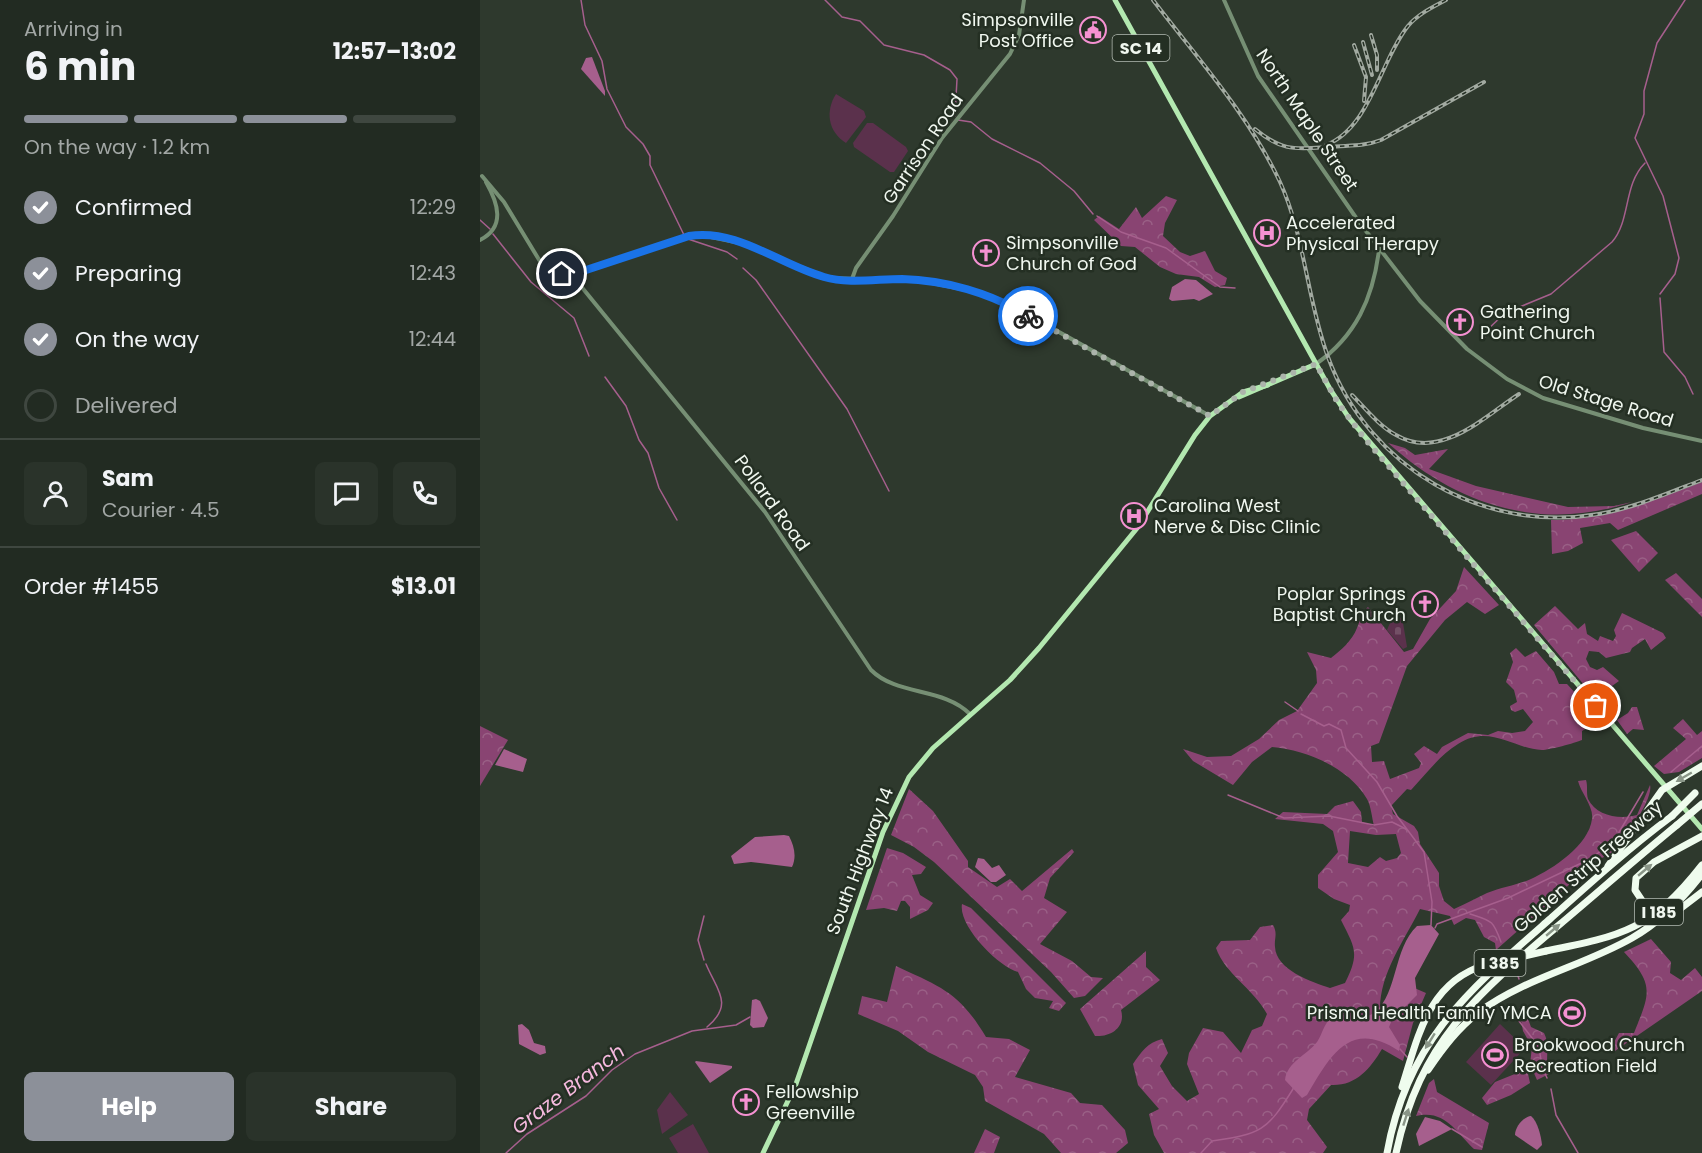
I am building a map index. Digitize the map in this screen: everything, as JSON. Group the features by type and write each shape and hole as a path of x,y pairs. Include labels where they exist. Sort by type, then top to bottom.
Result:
{"highway":[{"path":"1603,873 1665,787 1702,766"},
{"name":"Golden Strip Freeway","path":"1387,1153 1410,1077 1444,1020 1479,981 1672,816 1702,787"},
{"name":"Golden Strip Freeway","path":"1396,1153 1407,1110 1419,1082 1441,1040 1477,996 1702,804"},
{"path":"1678,894 1663,905 1647,905 1637,895 1636,879 1654,862 1702,836"},
{"name":"I 185","path":"1389,1141 1396,1105 1428,1009 1455,979 1485,965 1602,940 1632,929 1654,916 1678,894 1702,865"},
{"name":"I 185","path":"1419,1082 1453,1036 1493,1003 1632,938 1672,909 1702,874"},
{"path":"1632,938 1665,920 1702,892"}],"main road":[{"name":"SC 14","path":"1115,0 1316,364"},
{"name":"South Highway 14","path":"763,1153 796,1084 895,803 924,758 1016,674 1150,511 1194,437 1210,416 1243,392 1268,385 1316,364"},
{"path":"1316,364 1338,403 1365,439 1702,829"}],"street":[{"name":"Garrison Road","path":"852,279 942,138 1014,47 1019,35 1024,0"},
{"name":"North Maple Street","path":"1224,0 1258,76 1379,249"},
{"path":"481,174 499,196 541,263 555,273 572,274 689,236 702,235 740,243 822,277 922,280 961,288 1002,302 1210,416"},
{"path":"480,240 488,236 496,225 498,212 494,198 481,174"},
{"path":"494,198 499,196"},
{"path":"1316,364 1342,345 1352,330 1372,288 1379,249"},
{"name":"Old Stage Road","path":"1379,249 1436,318 1467,349 1507,379 1534,394 1563,404 1669,435 1702,441"},
{"name":"Pollard Road","path":"572,274 765,512 871,670 886,681 948,699 970,714"}],"green space":[{"path":"836,94 864,111 866,117 846,143 835,133 830,121 830,107"},
{"path":"867,123 873,123 906,147 908,151 894,172 890,172 854,147 853,143"},
{"path":"1166,196 1177,200 1165,223 1163,236 1180,252 1190,256 1205,251 1215,271 1227,278 1225,285 1215,287 1199,277 1176,274 1160,267 1135,247 1121,246 1094,220 1099,216 1119,229 1136,207 1142,218"},
{"path":"1388,443 1405,448 1415,455 1448,449 1429,469 1476,486 1568,507 1614,506 1632,502 1598,511 1565,514 1533,513 1502,507 1472,497 1443,483 1415,465"},
{"path":"1702,482 1702,494 1618,530 1610,523 1580,528 1583,543 1568,551 1552,554 1551,520 1609,513"},
{"path":"1636,531 1658,553 1639,572 1611,540"},
{"path":"1464,567 1499,605 1485,614 1467,602 1445,620 1407,666 1379,743 1371,746 1372,762 1384,761 1390,779 1419,768 1421,763 1414,754 1424,746 1437,754 1442,747 1468,733 1488,735 1498,731 1512,733 1525,731 1533,722 1523,709 1515,712 1511,710 1510,706 1517,702 1514,690 1506,682 1513,662 1510,653 1516,648 1525,657 1536,651 1554,672 1559,684 1567,684 1598,718 1597,722 1582,731 1582,740 1545,750 1490,737 1470,738 1445,754 1411,790 1407,789 1391,806 1393,814 1414,826 1418,832 1420,844 1439,873 1439,886 1444,901 1454,909 1487,893 1531,879 1569,855 1584,838 1592,819 1591,810 1578,781 1586,780 1587,797 1592,805 1603,813 1616,817 1637,815 1650,785 1643,810 1612,852 1588,866 1496,950 1495,943 1484,937 1475,920 1466,918 1454,925 1450,916 1420,909 1388,970 1381,996 1380,1009 1412,987 1426,993 1413,1023 1403,1061 1382,1049 1361,1075 1348,1083 1331,1085 1309,1109 1307,1120 1327,1147 1323,1153 1164,1153 1154,1135 1149,1114 1159,1109 1138,1085 1133,1064 1139,1055 1149,1045 1162,1039 1168,1053 1160,1066 1172,1086 1187,1101 1199,1094 1187,1064 1189,1053 1203,1028 1223,1032 1241,1053 1252,1030 1262,1026 1267,1014 1220,957 1216,948 1221,941 1250,940 1260,927 1273,925 1276,934 1275,947 1281,962 1296,974 1330,988 1345,983 1353,964 1354,951 1341,920 1349,911 1350,905 1334,899 1318,888 1318,875 1338,852 1333,831 1323,824 1275,819 1283,812 1327,814 1335,806 1353,801 1361,812 1362,822 1374,826 1368,802 1359,788 1326,762 1299,752 1272,747 1252,762 1233,785 1193,761 1183,749 1207,757 1231,756 1259,739 1279,720 1297,711 1317,683 1316,670 1307,652 1331,658 1352,637 1362,614 1368,607 1404,652 1413,649 1430,619 1456,591","holes":["1350,831 1376,835 1396,834 1401,853 1397,858 1386,861 1380,857 1368,867 1348,863"]},
{"path":"1676,573 1702,599 1702,617 1665,580"},
{"path":"1555,606 1578,629 1585,623 1587,634 1598,641 1600,636 1613,641 1616,636 1614,630 1622,613 1663,633 1666,638 1651,650 1645,639 1630,652 1606,658 1599,652 1589,651 1586,659 1590,667 1597,670 1603,667 1619,681 1595,698 1534,625"},
{"path":"1402,617 1407,647 1403,649 1387,630 1390,623"},
{"path":"1632,707 1637,707 1644,730 1633,729 1627,734 1617,720 1628,713"},
{"path":"1683,719 1697,735 1702,731 1702,758 1679,772 1664,774 1654,766 1686,739 1673,728"},
{"path":"480,726 508,740 480,786"},
{"path":"909,789 933,811 968,861 968,867 997,887 1010,879 1022,891 1072,849 1074,852 1050,878 1044,898 1067,912 1040,944 1072,961 1091,977 1103,978 1085,996 1074,998 1051,972 934,862 914,847 891,835"},
{"path":"887,848 903,853 926,867 921,874 912,875 920,895 933,903 928,910 910,919 910,907 905,901 901,901 897,911 884,908 866,910"},
{"path":"962,904 971,908 1066,1003 1059,1011 1049,1008 1053,1001 1035,998 1026,989 1018,972 1010,969 981,944 966,923 962,913"},
{"path":"1651,939 1671,962 1670,973 1681,980 1695,968 1702,977 1702,991 1615,1051 1613,1044 1619,1033 1634,1033 1644,1008 1647,990 1641,973 1624,952"},
{"path":"1146,951 1146,967 1160,980 1121,1010 1121,1021 1116,1030 1107,1035 1095,1036 1080,1009"},
{"path":"896,966 948,992 967,1010 986,1037 1009,1039 1030,1050 1015,1077 1071,1093 1080,1103 1102,1105 1125,1130 1128,1143 1116,1153 1061,1153 1044,1134 985,1101 983,1087 975,1075 928,1052 898,1031 858,1014 862,996 887,1002"},
{"path":"1523,1005 1531,1027 1544,1033 1547,1043 1549,1074 1537,1080 1530,1064 1532,1047 1523,1031 1519,1008"},
{"name":"Brookwood Church Recreation Field","path":"1500,1024 1525,1048 1491,1085 1466,1062"},
{"path":"1527,1069 1530,1083 1511,1095 1487,1105 1482,1098 1495,1082"},
{"path":"1434,1079 1437,1092 1489,1123 1482,1150 1474,1149 1442,1119 1435,1116 1416,1116 1429,1083"},
{"path":"670,1092 688,1115 662,1134 657,1110"},
{"path":"693,1124 709,1153 678,1153 669,1138"},
{"path":"985,1129 1000,1137 994,1153 974,1153"}],"shaded area":[{"path":"592,57 605,96 581,69 586,58"},
{"path":"1185,279 1196,280 1213,294 1199,301 1169,299 1172,287"},
{"path":"504,749 527,759 523,772 495,765"},
{"path":"789,836 795,855 792,867 751,862 734,864 731,856 755,837"},
{"path":"978,858 984,859 992,868 999,865 1006,875 996,882 991,882 975,867"},
{"path":"1431,925 1439,934 1415,978 1417,995 1392,1020 1389,1027 1400,1045 1399,1051 1382,1042 1367,1039 1354,1040 1343,1046 1333,1056 1307,1095 1302,1098 1285,1080 1289,1068 1313,1047 1331,1018 1340,1015 1360,1017 1375,1012 1388,994 1409,936 1417,926"},
{"path":"752,1000 760,1001 768,1018 764,1027 753,1028 750,1025"},
{"path":"522,1024 529,1030 534,1043 545,1046 546,1053 540,1055 519,1044 518,1025"},
{"path":"696,1061 732,1066 732,1068 710,1083"},
{"path":"1531,1116 1541,1138 1542,1145 1537,1150 1515,1135 1520,1123"},
{"path":"1425,1117 1440,1121 1452,1129 1419,1146 1416,1134"}],"waterway":[{"path":"581,0 585,25 602,61 607,89 626,127 643,144 650,156 650,165 684,235"},
{"path":"825,0 842,17 860,21 884,45 924,55 950,70 957,79 955,116"},
{"path":"1660,294 1675,274 1679,258 1663,196 1635,138 1644,114 1644,91 1657,43 1685,0"},
{"path":"958,120 971,122 992,139 1040,163 1074,191 1093,214"},
{"path":"1485,337 1486,331 1505,313 1551,294 1612,242 1622,223 1633,182 1645,163"},
{"path":"1097,216 1121,232 1166,248 1220,287 1235,288"},
{"path":"480,220 490,229"},
{"path":"493,234 531,282 574,318 589,356"},
{"path":"688,239 727,252 737,259"},
{"path":"743,268 756,280 847,409 889,491"},
{"path":"1660,298 1664,352 1685,377 1693,394"},
{"path":"605,377 626,406 639,440 648,453 659,488 677,520"},
{"path":"1285,702 1298,711"},
{"path":"1301,714 1324,726 1329,724 1341,730 1346,748 1377,782 1397,816 1424,852 1432,902 1431,925"},
{"path":"1671,772 1702,746"},
{"path":"1435,928 1437,924 1508,898 1592,858 1615,839 1643,792"},
{"path":"1228,795 1284,818 1329,816 1374,825 1392,822 1406,829"},
{"path":"1470,914 1491,922 1501,942"},
{"path":"704,916 698,940 704,960"},
{"path":"706,964 721,996 722,1004 715,1019 707,1027"},
{"path":"1512,1012 1539,1047 1542,1067 1547,1078"},
{"name":"Graze Branch","path":"506,1153 527,1134 586,1096 612,1070 635,1054 692,1031 736,1025 750,1017"},
{"path":"1400,1049 1407,1057"},
{"path":"1201,1153 1212,1141 1242,1136 1261,1128 1276,1114 1293,1089"},
{"path":"1551,1089 1556,1115 1578,1153"},
{"path":"1452,1129 1482,1147"}],"railway":[{"path":"1153,0 1238,110 1267,157 1280,182 1295,225 1315,313 1328,357 1346,396 1371,431 1400,460 1435,484 1472,502 1513,513 1555,518 1599,514 1625,508 1702,480"},
{"path":"1326,145 1341,136 1364,109 1398,40 1408,26 1421,14 1446,0"},
{"path":"1371,35 1377,55 1377,70"},
{"path":"1363,42 1372,75"},
{"path":"1354,45 1366,77 1364,101"},
{"path":"1255,129 1274,142 1290,147 1368,144 1381,140 1484,82"},
{"path":"1352,395 1378,422 1396,435 1412,442 1429,443 1445,440 1461,433 1519,394"}],"way so far":[{"path":"1028,316 1210,416 1243,392 1268,385 1316,364 1338,403 1365,439 1596,706"}],"place":[{"name":"Simpsonville Post Office","path":"1093,30"},
{"name":"Accelerated Physical THerapy","path":"1267,233"},
{"name":"Simpsonville Church of God","path":"986,253"},
{"name":"Gathering Point Church","path":"1460,322"},
{"name":"Carolina West Nerve & Disc Clinic","path":"1134,516"},
{"name":"Poplar Springs Baptist Church","path":"1425,604"},
{"name":"Prisma Health Family YMCA","path":"1572,1013"},
{"name":"Brookwood Church Recreation Field","path":"1495,1055"},
{"name":"Fellowship Greenville","path":"746,1102"}],"route":[{"path":"562,274 577,273 689,236 702,235 740,243 822,277 922,280 985,295 1008,304 1028,316"}]}
